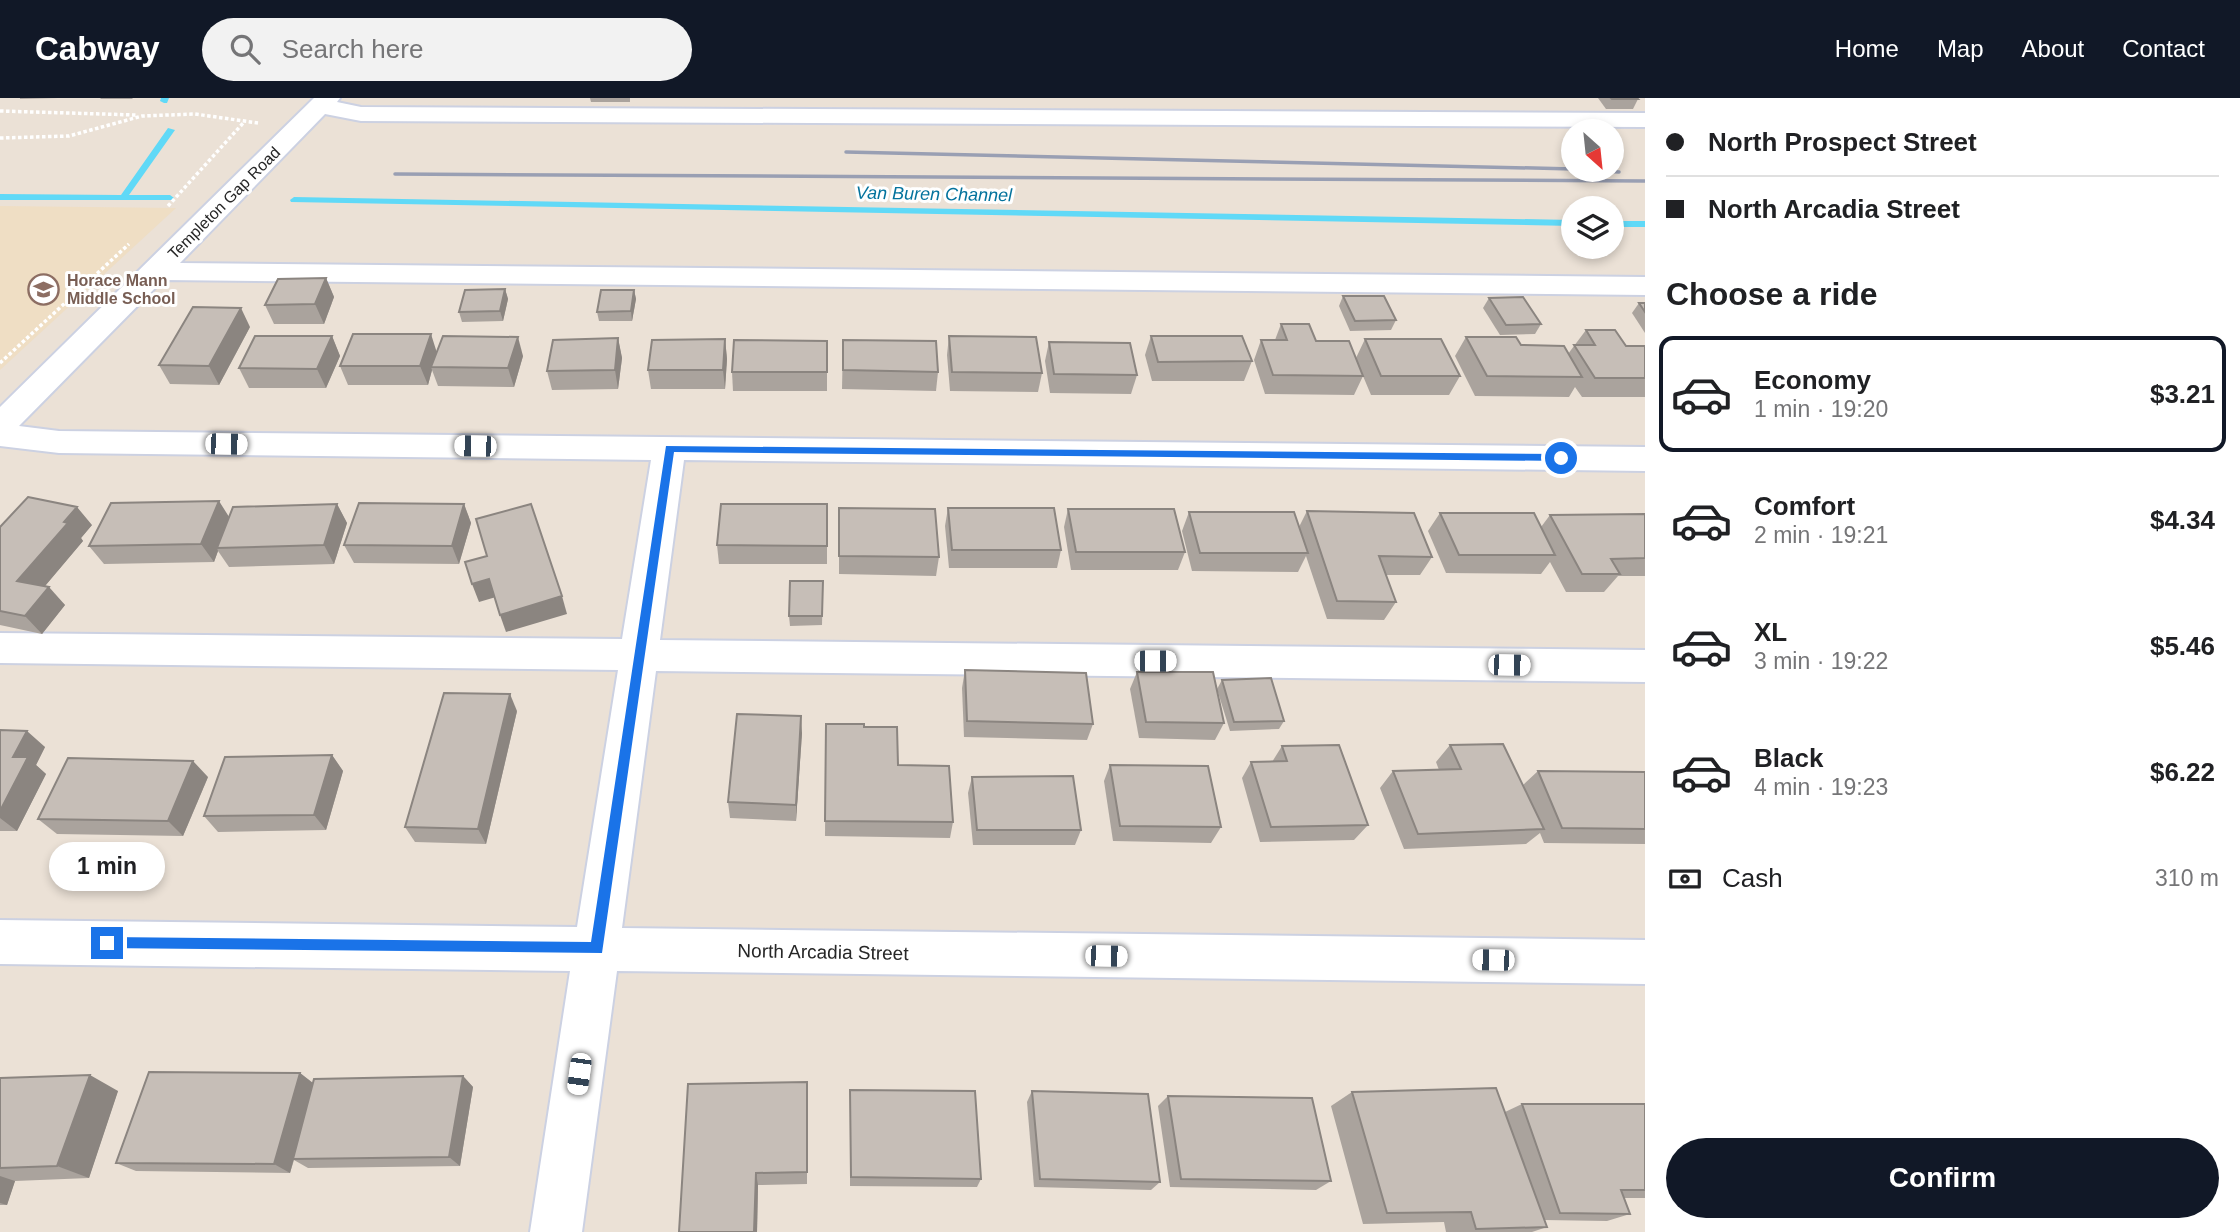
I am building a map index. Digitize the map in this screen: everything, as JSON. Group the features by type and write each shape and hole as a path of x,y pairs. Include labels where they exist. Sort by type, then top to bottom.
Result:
{"street":[{"path":"1641,98 1645,103"},
{"path":"324,102 361,114 1645,120"},
{"name":"Templeton Gap Road","path":"0,426 324,102"},
{"path":"156,271 1645,286"},
{"path":"0,435 59,442 1645,459"},
{"path":"556,1232 669,449"},
{"path":"0,648 1645,666"},
{"name":"North Arcadia Street","path":"0,942 1645,962"}],"path":[{"path":"0,111 142,116 195,114 259,123"},
{"path":"0,138 69,136 142,116"},
{"path":"164,209 245,121"},
{"path":"0,363 136,237"}],"shaded area":[{"name":"Horace Mann Middle School","path":"0,206 176,208 0,370"}],"building":[{"path":"326,278 315,304 265,305 278,279"},
{"path":"505,289 500,311 459,312 465,290"},
{"path":"601,290 634,290 631,311 597,312"},
{"path":"1343,296 1384,296 1396,320 1355,321"},
{"path":"1523,297 1541,324 1506,325 1489,298"},
{"path":"193,307 241,308 209,366 159,365"},
{"path":"1281,324 1309,324 1316,341 1349,341 1363,376 1273,375 1261,340 1287,340"},
{"path":"1586,330 1615,330 1626,346 1645,346 1645,378 1595,378 1574,345 1595,345"},
{"path":"353,334 431,334 420,366 340,366"},
{"path":"255,336 332,336 317,369 239,368"},
{"path":"443,336 518,337 508,368 431,367"},
{"path":"949,336 1036,337 1042,373 952,372"},
{"path":"1151,336 1242,336 1252,361 1158,362"},
{"path":"1466,337 1516,337 1521,345 1564,346 1582,377 1487,376"},
{"path":"618,338 615,370 547,371 553,340"},
{"path":"725,339 723,370 648,370 652,340"},
{"path":"1365,339 1441,339 1460,376 1381,376"},
{"path":"734,340 827,341 827,372 732,372"},
{"path":"843,340 936,341 938,372 843,370"},
{"path":"1049,342 1130,343 1137,375 1054,374"},
{"path":"28,497 77,507 64,522 68,523 17,581 49,587 25,616 0,611 0,527"},
{"path":"219,501 201,544 89,546 111,503"},
{"path":"359,503 464,504 452,546 344,545"},
{"path":"337,504 324,545 217,548 233,507"},
{"path":"531,504 562,596 500,615 489,579 472,584 465,562 487,556 476,519"},
{"path":"721,504 827,504 827,546 717,545"},
{"path":"839,508 935,509 939,557 839,556"},
{"path":"948,508 1054,508 1061,550 952,550"},
{"path":"1068,509 1174,509 1185,552 1076,552"},
{"path":"1307,511 1414,513 1432,557 1379,556 1396,602 1337,601"},
{"path":"1189,512 1294,512 1308,553 1200,553"},
{"path":"1440,513 1534,513 1555,555 1459,555"},
{"path":"1645,514 1645,558 1611,559 1620,574 1582,574 1550,515"},
{"path":"790,581 823,581 822,616 789,616"},
{"path":"965,670 1086,673 1093,724 967,721"},
{"path":"1137,672 1213,672 1224,723 1146,722"},
{"path":"1271,678 1284,721 1234,722 1222,680"},
{"path":"444,693 510,694 478,829 405,827"},
{"path":"737,714 801,716 796,805 728,802"},
{"path":"826,724 897,727 898,765 949,766 953,822 825,821"},
{"path":"0,730 27,731 13,757 28,757 0,811"},
{"path":"1503,744 1544,829 1418,834 1393,771 1461,769 1450,745"},
{"path":"1339,745 1368,825 1271,827 1251,762 1287,761 1282,746"},
{"path":"332,755 314,815 204,816 225,757"},
{"path":"68,758 193,761 168,821 38,819"},
{"path":"1110,765 1208,766 1221,827 1120,826"},
{"path":"1538,771 1645,772 1645,829 1562,828"},
{"path":"1073,776 1081,830 977,830 972,777"},
{"path":"149,1072 300,1073 274,1164 116,1163"},
{"path":"90,1075 57,1166 0,1168 0,1078"},
{"path":"463,1076 449,1157 293,1159 314,1079"},
{"path":"807,1082 807,1172 756,1173 754,1232 679,1232 688,1084"},
{"path":"1496,1088 1547,1227 1476,1229 1471,1212 1387,1213 1352,1092"},
{"path":"850,1090 975,1091 981,1179 851,1177"},
{"path":"1032,1091 1148,1094 1160,1182 1040,1179"},
{"path":"1168,1096 1312,1098 1331,1181 1181,1179"},
{"path":"1522,1104 1645,1104 1645,1190 1621,1190 1630,1214 1560,1213"}],"waterway":[{"path":"123,198 171,130"},
{"name":"Van Buren Channel","path":"0,197 123,198"},
{"name":"Van Buren Channel","path":"123,198 170,198"},
{"name":"Van Buren Channel","path":"294,200 1561,223"},
{"name":"Van Buren Channel","path":"1624,224 1645,224"}],"railway":[{"path":"846,152 1561,169"},
{"path":"395,174 1645,181"}],"place":[{"name":"Horace Mann Middle School","path":"44,289"}],"route":[{"path":"107,943 597,949 669,449 1561,458"}]}
